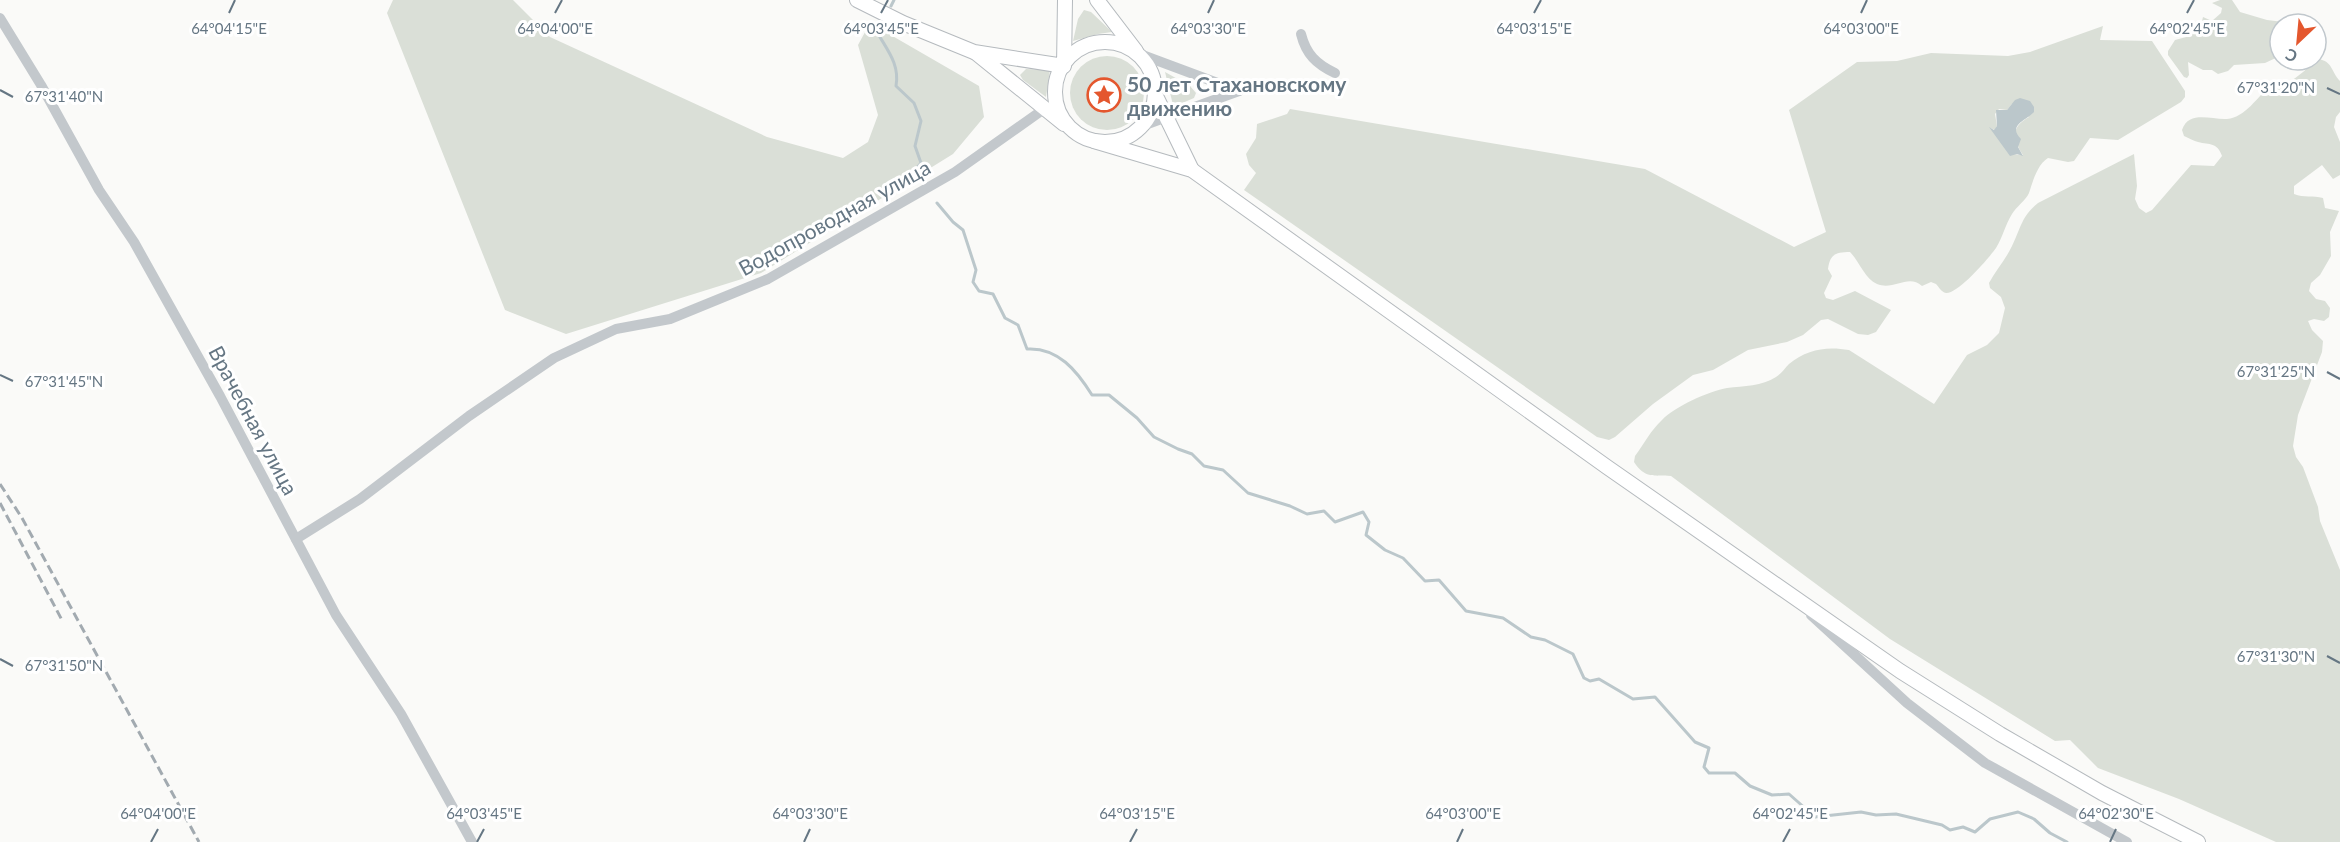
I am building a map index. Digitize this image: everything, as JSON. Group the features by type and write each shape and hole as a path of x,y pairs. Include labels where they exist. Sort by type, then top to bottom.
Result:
{"main road":[{"path":"857,0 903,23 974,52 1064,66"},
{"path":"1064,66 1065,0"},
{"path":"1097,0 1150,70 1155,94 1192,170"},
{"path":"1075,132 1063,119 1056,103 1056,86 1064,66 1077,51 1099,43 1115,44 1137,53"},
{"path":"974,52 1075,132 1094,141 1192,170 1793,598 1900,671 2000,734 2111,798 2198,842"},
{"path":"1094,141 1109,142 1126,139 1142,126 1153,106 1155,94"}],"street":[{"name":"Врачебная улица","path":"0,18 41,85 99,190 134,242 220,396 336,615 401,714 472,842"},
{"path":"1301,34 1304,47 1310,57 1335,73"},
{"path":"1137,53 1239,91 1142,126"},
{"name":"Водопроводная улица","path":"296,539 360,499 469,416 554,358 616,329 670,319 768,279 956,172 1044,109"},
{"path":"1793,598 1907,704 1964,748 2006,776 2127,842"}],"shaded area":[{"path":"393,0 513,0 550,37 767,137 843,158 868,142 878,115 858,45 870,23 979,86 984,117 953,154 761,273 566,334 505,310 387,13"},
{"path":"2232,0 2240,12 2268,20 2268,62 2234,65 2228,71 2218,74 2212,70 2203,70 2188,62 2189,75 2187,78 2184,77 2168,55 2168,51 2175,40 2190,36 2189,28 2201,25 2203,17 2212,21 2221,13 2222,8 2212,3"},
{"path":"1084,10 1091,12 1112,32 1073,41 1078,19"},
{"path":"2103,26 2100,40 2152,41 2185,91 2185,97 2181,102 2118,140 2090,138 2074,161 2048,158 2044,161 2036,174 2028,196 2014,211 1996,248 1973,275 1958,288 1946,293 1931,282 1922,286 1911,281 1883,286 1869,278 1850,252 1837,253 1829,264 1828,269 1832,276 1824,293 1826,298 1833,300 1855,291 1891,310 1876,332 1868,335 1858,334 1828,319 1821,320 1803,335 1787,342 1748,350 1713,370 1693,375 1609,440 1597,437 1244,190 1256,173 1249,165 1246,154 1256,138 1257,124 1287,114 1290,109 1645,169 1794,247 1826,232 1789,110 1857,62 1897,61 1931,53 2008,56 2030,52","holes":["2012,104 2029,117 2019,125 2015,133 2023,155 2013,154 1990,128 1995,130 1997,126 1995,114 1999,109 2007,110"]},
{"path":"1107,56 1121,59 1133,67 1141,79 1144,93 1141,107 1133,119 1121,127 1107,130 1093,127 1081,119 1073,107 1070,93 1073,79 1081,67 1093,59"},
{"path":"2328,63 2340,81 2340,112 2336,117 2334,127 2340,142 2340,175 2333,179 2322,165 2294,186 2294,194 2323,198 2325,208 2339,211 2330,232 2331,256 2320,275 2311,283 2309,291 2316,299 2325,301 2330,308 2329,317 2324,321 2314,319 2308,321 2312,330 2323,341 2322,352 2298,415 2293,446 2296,457 2303,467 2318,507 2320,521 2340,570 2340,842 2276,842 2179,799 2098,768 2070,740 2055,741 1890,639 1671,476 1646,474 1634,462 1635,456 1654,428 1675,410 1711,392 1771,380 1796,359 1818,350 1833,348 1849,350 1934,404 1967,355 1987,345 1999,333 2005,308 2001,297 1990,288 1989,283 2010,251 2032,208 2134,154 2137,186 2135,199 2139,208 2146,213 2152,210 2191,165 2214,166 2222,156 2215,146 2196,142 2184,136 2182,130 2185,124 2201,117 2227,119 2240,115 2270,86 2288,82 2303,72 2328,72"},
{"path":"1026,69 1050,70 1046,97 1023,80 1020,75"},
{"path":"1165,72 1190,86 1196,93 1194,98 1173,105"},
{"path":"2020,98 2030,101 2034,112 2019,124 2016,130 2021,139 2018,147 2023,156 2017,154 2010,156 1989,127 1994,130 1997,126 1996,110 2007,110 2015,100"}],"waterway":[{"path":"891,6 894,0"},
{"path":"882,23 877,32 894,64 896,86 914,103 921,121 915,146 921,163 915,170 922,181"},
{"path":"937,203 963,230 976,270 973,282 979,291 993,294 1005,318 1018,325 1027,349 1038,349 1057,356 1073,369 1092,395 1109,395 1137,418 1154,437 1192,454 1204,466 1223,470 1248,493 1290,506 1307,514 1324,511 1335,522 1363,512 1369,522 1366,535 1385,550 1403,558 1425,581 1439,580 1466,611 1503,618 1531,637 1545,640 1573,654 1584,678 1590,681 1599,679 1633,699 1655,697 1695,742 1709,748 1704,767 1709,773 1735,773 1750,786 1772,795 1789,794 1815,817 1861,812 1876,815 1896,814 1942,825 1950,830 1963,827 1975,832 1990,819 2018,812 2034,819 2050,833 2067,842"}],"railway":[{"path":"0,484 22,518 199,842"},
{"path":"0,503 63,622"}],"place":[{"name":"50 лет Стахановскому движению","path":"1104,95"}]}
